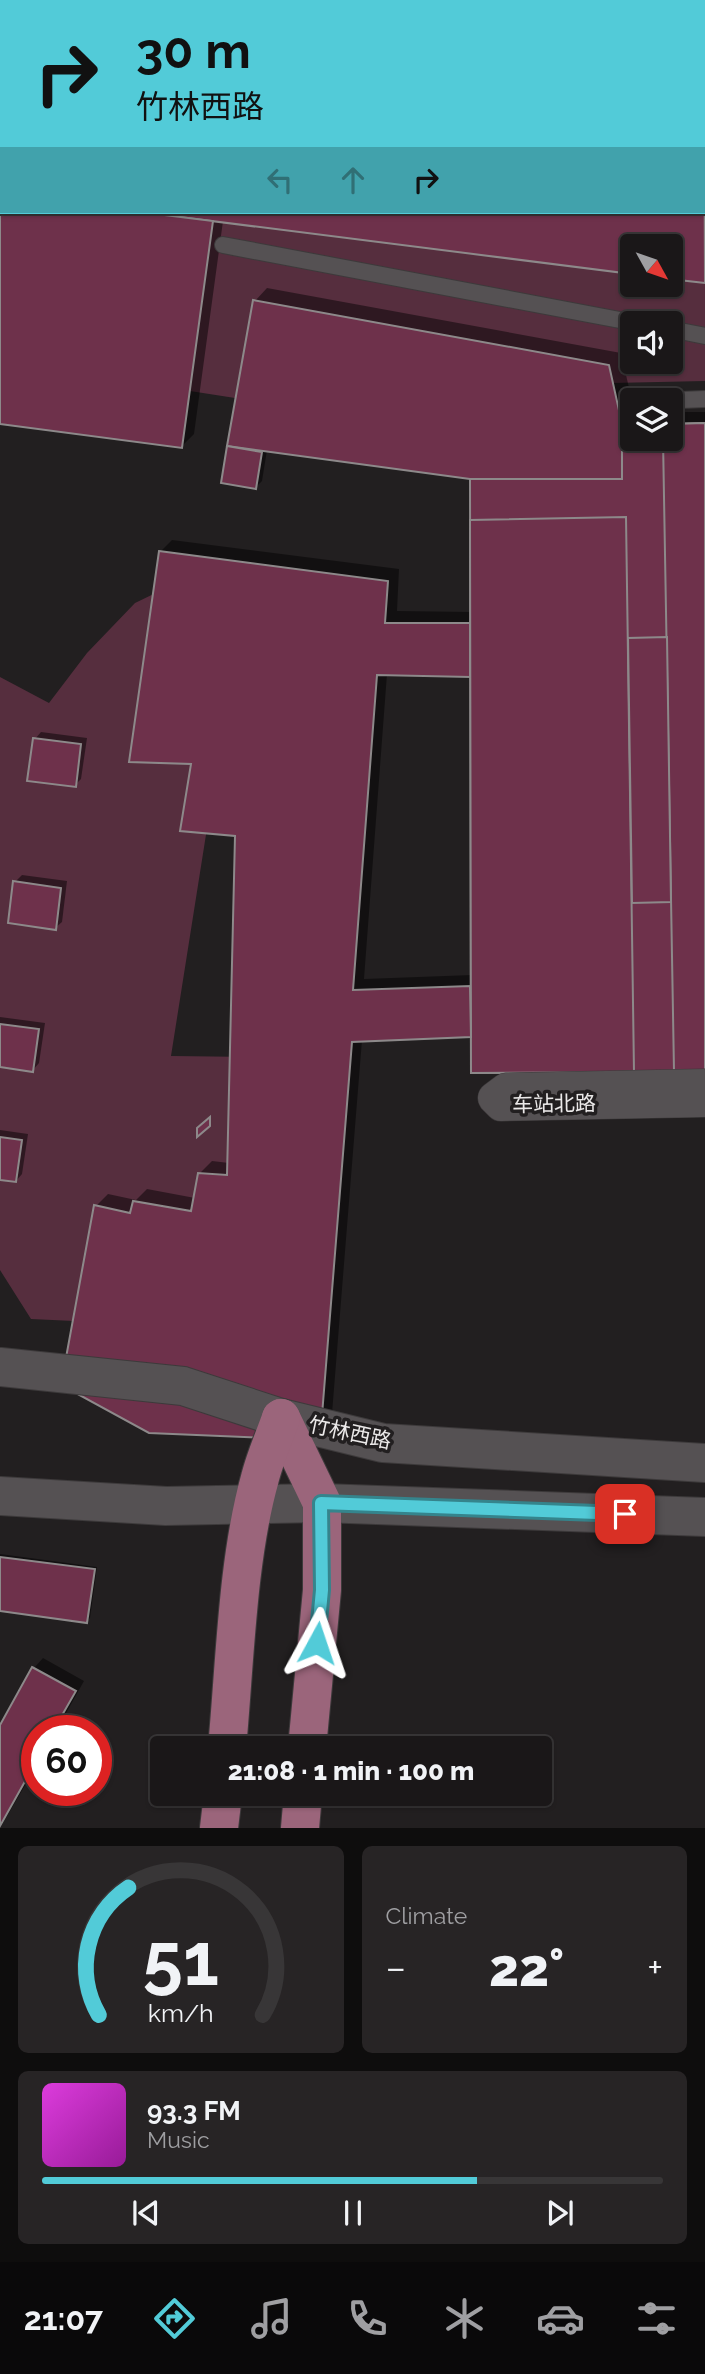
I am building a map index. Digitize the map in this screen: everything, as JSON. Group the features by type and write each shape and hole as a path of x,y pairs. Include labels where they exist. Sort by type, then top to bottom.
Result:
{"main road":[{"name":"竹林西路","path":"0,1367 183,1386 281,1418 383,1443 705,1463"},
{"path":"228,1736 244,1568 257,1492 281,1418"},
{"path":"281,1418 321,1503 322,1590 308,1736"},
{"path":"0,1496 166,1506 257,1492 321,1503 705,1517"},
{"path":"219,1828 222,1806"},
{"path":"300,1828 302,1806"}],"street":[{"name":"车站北路","path":"705,1085 506,1089 495,1098 501,1105 705,1101"}],"lane":[{"path":"223,245 620,320"},
{"path":"683,332 705,336"},
{"path":"683,400 705,399"}],"shaded area":[{"path":"213,221 620,272 620,298 682,298 683,280 705,283 705,381 612,383 609,365 253,300 235,398 190,391"},
{"path":"195,574 211,803 171,1056 264,1057 266,1330 31,1319 0,1270 0,677 49,703 87,653 135,603"}],"building":[{"path":"0,214 156,214 213,221 182,448 0,424"},
{"path":"156,214 705,214 705,283 683,280 683,234 620,234 620,272"},
{"path":"253,300 609,365 620,415 622,479 470,479 227,446"},
{"path":"705,423 705,1071 471,1073 470,479 622,479 622,451 683,451 683,424"},
{"path":"705,423 705,1071 674,1071 663,451 683,451 683,424"},
{"path":"227,446 262,452 256,489 221,483"},
{"path":"626,517 634,1072 471,1073 470,520"},
{"path":"159,551 388,581 385,623 470,623 470,677 377,675 353,990 470,986 471,1037 352,1042 320,1440 149,1433 61,1385 94,1205 130,1213 133,1201 191,1211 198,1173 227,1175 235,836 180,831 191,764 129,762"},
{"path":"667,637 671,902 632,903 628,638"},
{"path":"33,738 81,744 76,787 27,781"},
{"path":"13,881 61,888 56,930 8,923"},
{"path":"0,1024 39,1029 33,1072 0,1067"},
{"path":"210,1117 210,1126 197,1137 197,1128"},
{"path":"0,1137 22,1140 16,1182 0,1180"},
{"path":"0,1557 95,1569 87,1623 0,1611"},
{"path":"32,1667 76,1691 62,1715 21,1715 21,1789 0,1826 0,1725"}],"route":[{"path":"317,1643 322,1590 321,1503 625,1514"}]}
